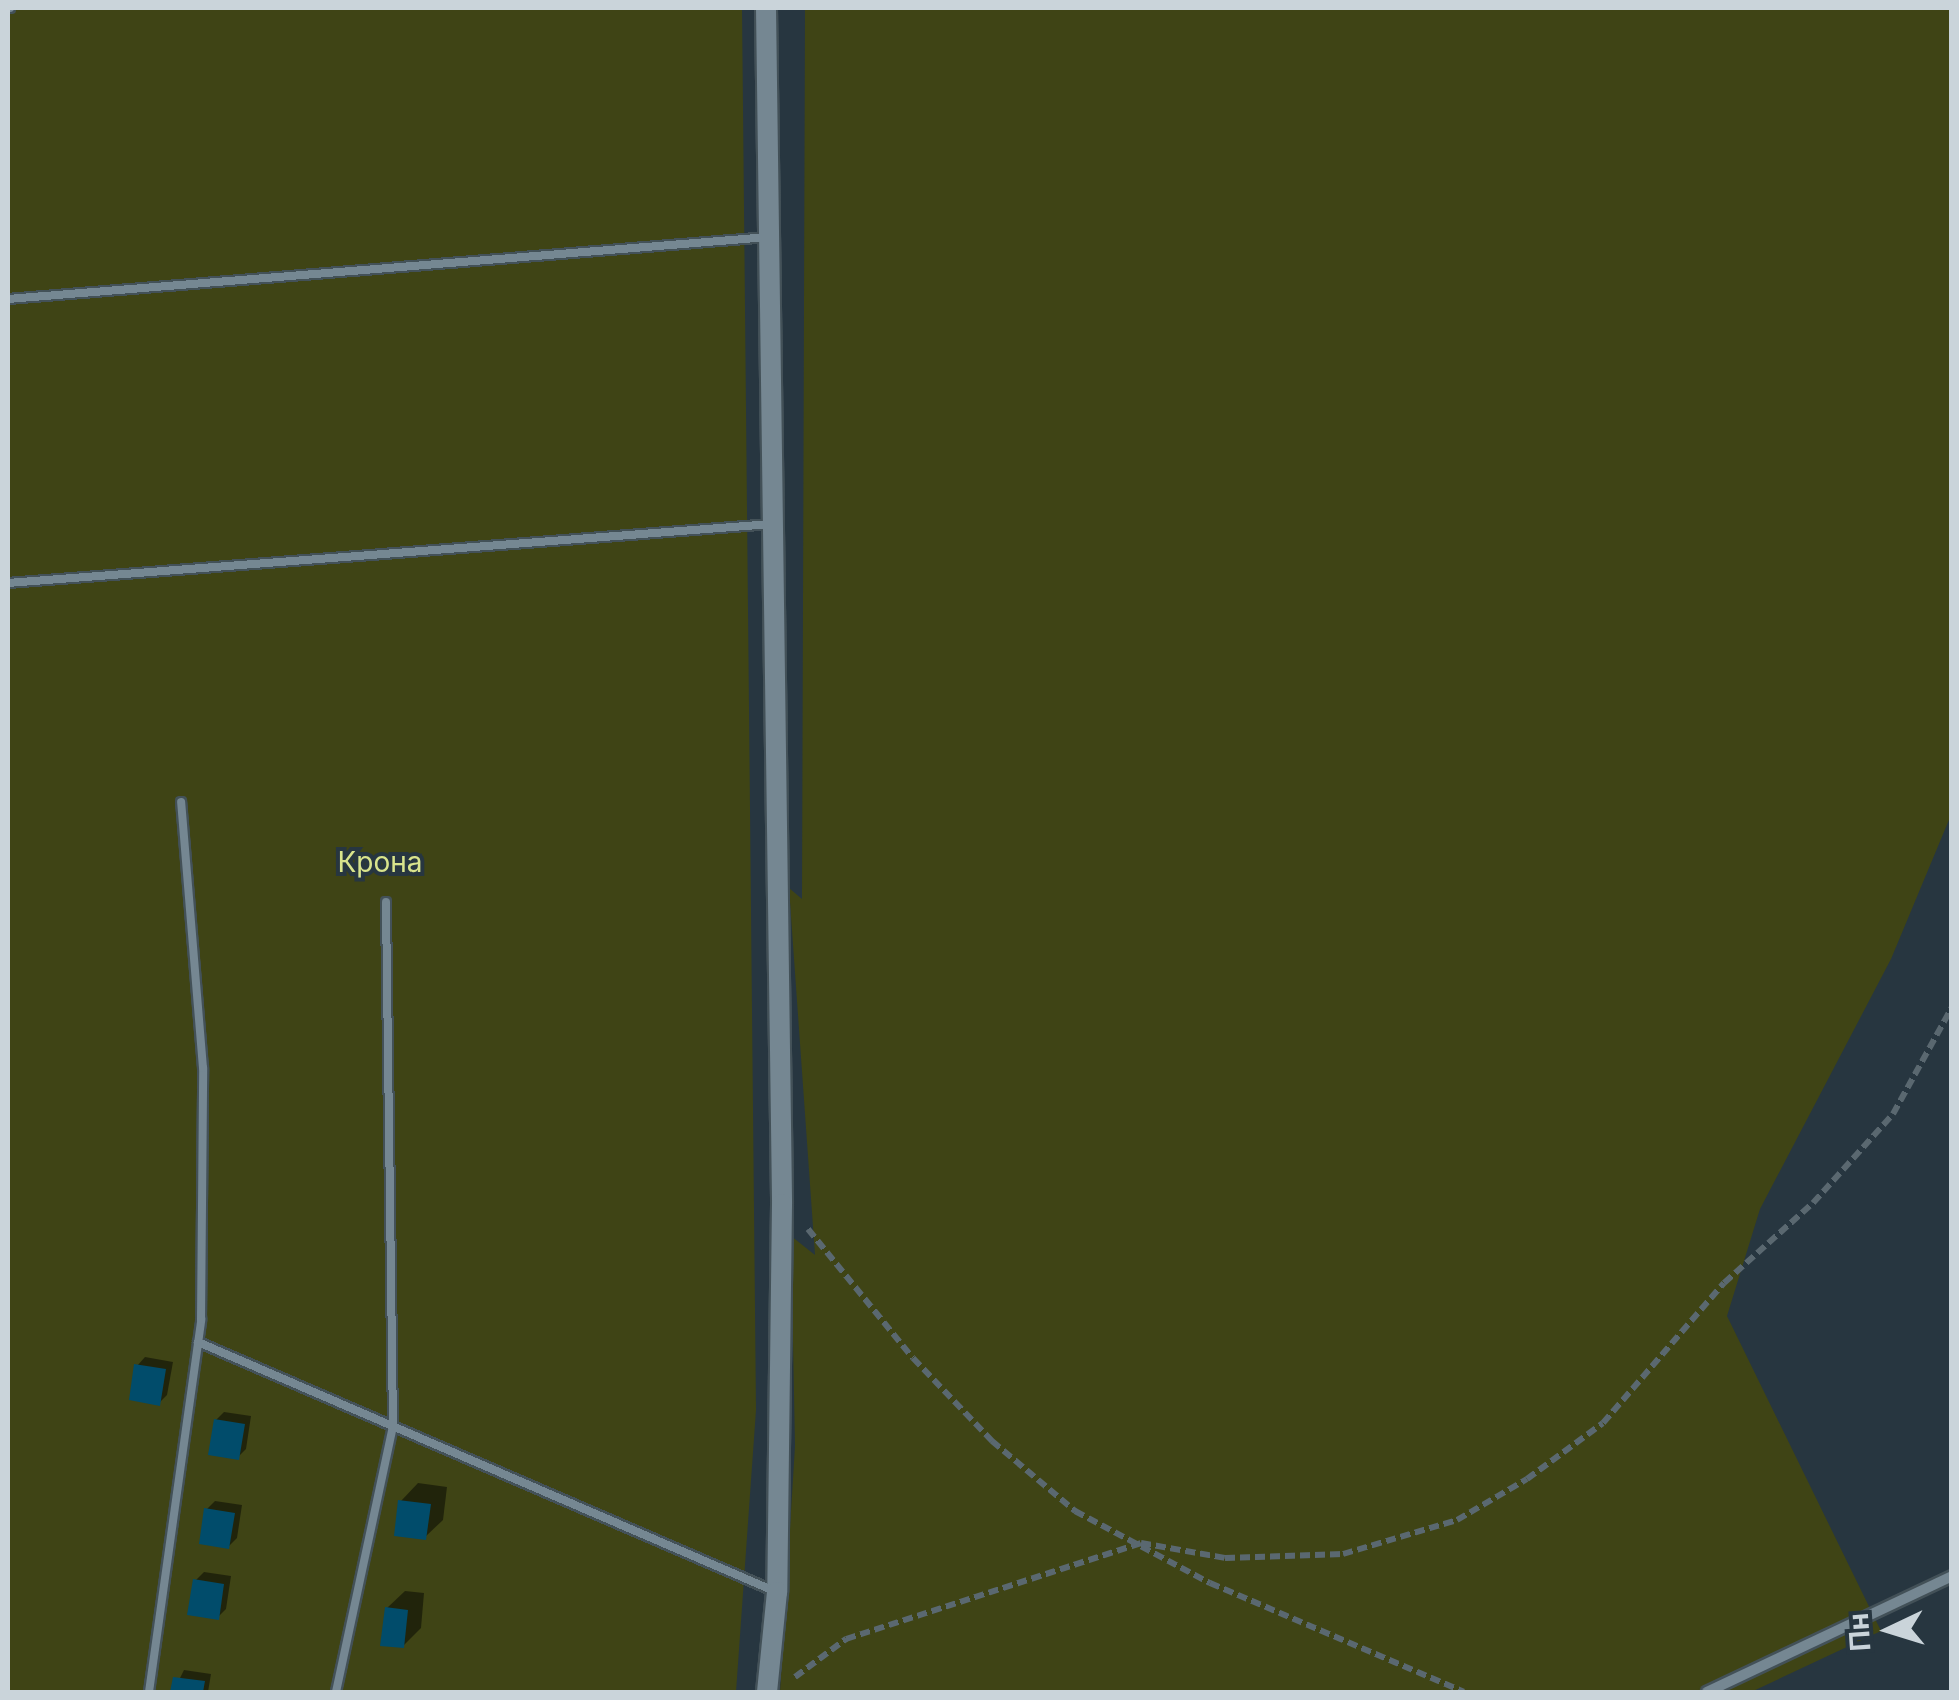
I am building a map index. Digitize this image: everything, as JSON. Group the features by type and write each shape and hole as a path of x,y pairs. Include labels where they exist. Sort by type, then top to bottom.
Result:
{"street":[{"path":"766,8 782,1204 777,1592 767,1692"},
{"path":"1708,1692 1952,1576"}],"lane":[{"path":"8,299 769,237"},
{"path":"8,582 772,524"},
{"path":"148,1692 198,1342 203,1068 181,802"},
{"path":"336,1692 392,1426 386,902"},
{"path":"198,1342 693,1561 777,1592"}],"path":[{"path":"788,1682 846,1639 1142,1543 1225,1558 1344,1554 1456,1520 1528,1479 1602,1423 1724,1282 1813,1203 1893,1114 1952,1007"},
{"path":"782,1204 992,1441 1075,1510 1210,1582 1464,1692"}],"green space":[{"name":"Крона","path":"8,8 742,8 756,1410 736,1692 8,1692"},
{"path":"805,8 1951,8 1951,815 1891,959 1760,1209 1727,1316 1881,1631 1751,1692 780,1692 795,1446 791,1236 815,1255 789,888 802,899"}],"building":[{"path":"134,1364 166,1369 160,1406 129,1400"},
{"path":"214,1419 245,1424 239,1460 208,1455"},
{"path":"398,1500 431,1504 426,1540 394,1536"},
{"path":"204,1508 235,1513 229,1549 199,1544"},
{"path":"193,1579 224,1584 219,1620 187,1615"},
{"path":"385,1607 408,1610 404,1648 380,1646"},
{"path":"173,1677 205,1681 203,1692 170,1692"}]}
